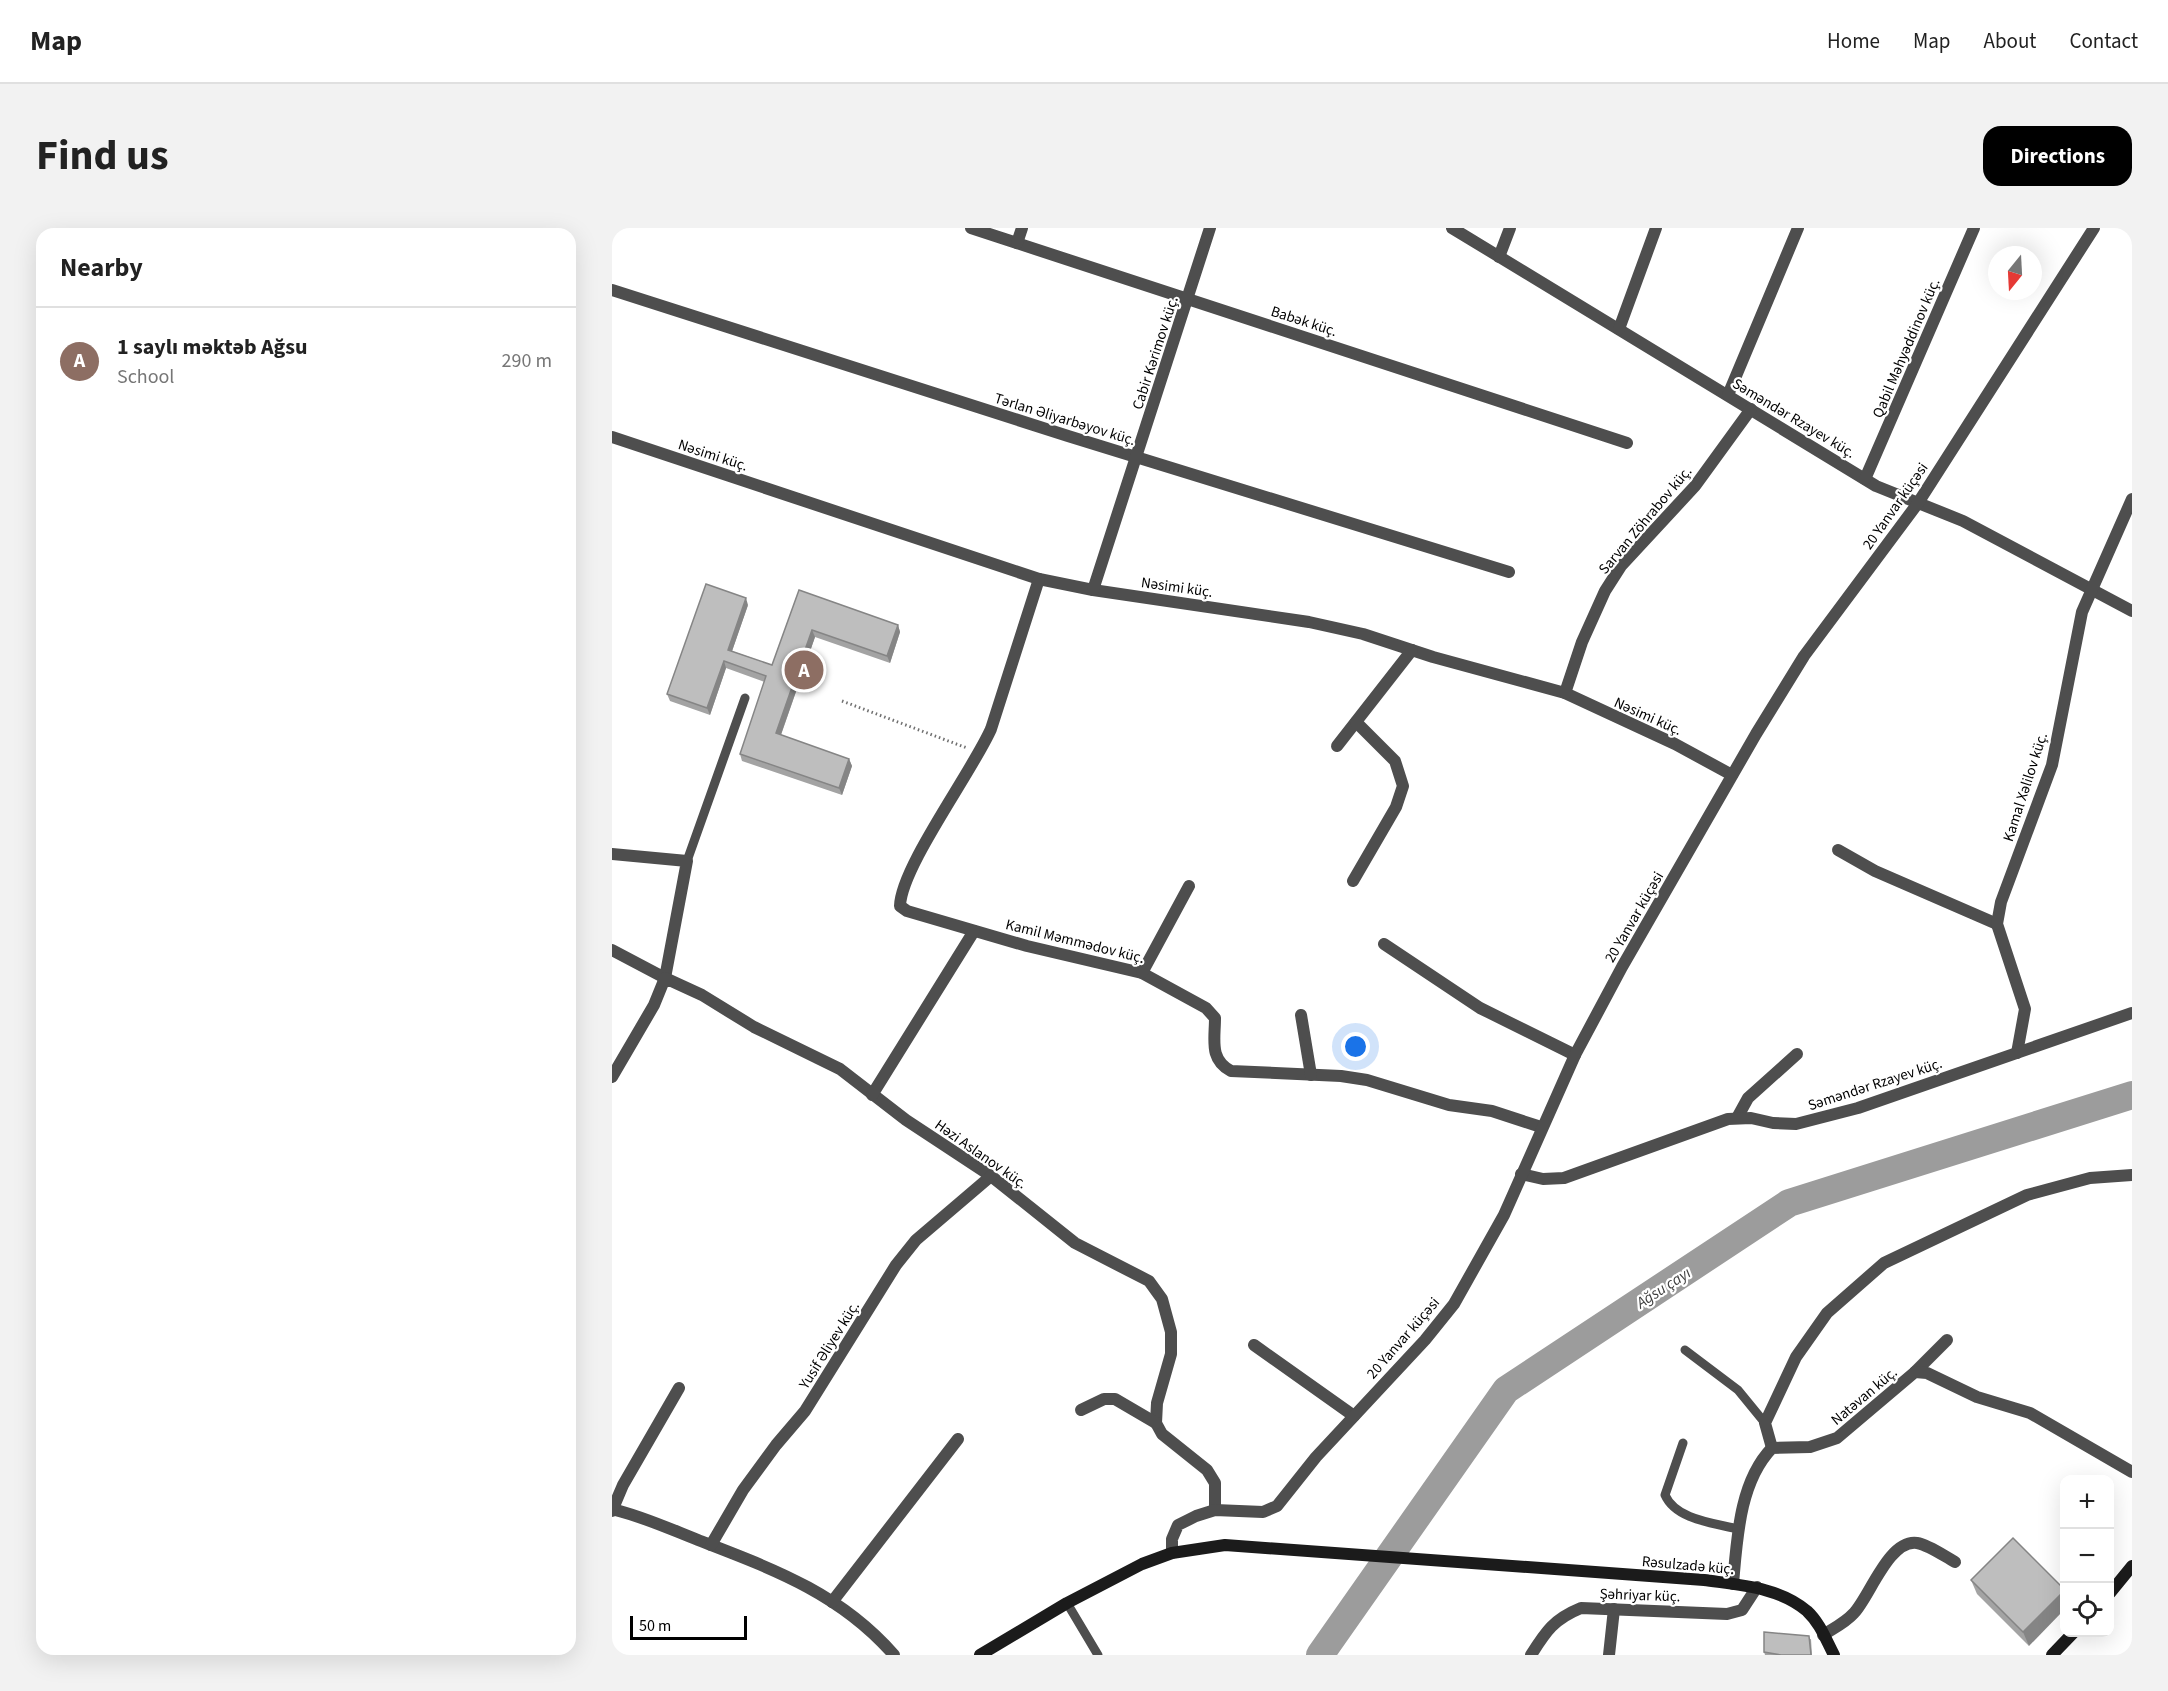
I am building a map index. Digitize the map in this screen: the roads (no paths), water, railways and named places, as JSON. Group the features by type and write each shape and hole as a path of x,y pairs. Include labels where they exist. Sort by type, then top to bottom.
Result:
{"main road":[{"name":"Rəsulzadə küç.","path":"980,1655 1067,1603 1142,1564 1172,1553 1224,1545 1278,1547 1757,1587 1807,1611 1834,1655"},
{"path":"2114,1587 2132,1566"},
{"path":"2052,1655 2069,1637"}],"street":[{"name":"Babək küç.","path":"971,228 1627,443"},
{"path":"1017,243 1022,228"},
{"name":"Cabir Kərimov küç.","path":"1093,590 1189,299 1210,228"},
{"name":"Səməndər Rzayev küç.","path":"1452,228 1865,479 1963,521 2132,611"},
{"path":"1500,257 1510,228"},
{"path":"1619,329 1656,228"},
{"path":"1728,395 1798,228"},
{"name":"Qabil Məhyəddinov küç.","path":"1865,479 1974,228"},
{"name":"20 Yanvar küçəsi","path":"1172,1553 1172,1539 1178,1525 1215,1510 1263,1512 1276,1506 1316,1457 1425,1340 1454,1304 1504,1215 1541,1127 1575,1055 1732,775 1804,656 1918,503 2094,228"},
{"name":"Tərlan Əliyarbəyov küç.","path":"612,290 1137,457 1509,572"},
{"name":"Sarvan Zöhrabov küç.","path":"1565,693 1582,642 1605,591 1621,566 1695,486 1751,409"},
{"name":"Nəsimi küç.","path":"612,437 1039,579 1093,590 1309,622 1363,634 1565,693 1675,744 1732,775"},
{"name":"Kamal Xəlilov küç.","path":"1997,924 2001,902 2052,765 2067,700 2076,634 2092,589 2132,499"},
{"name":"Kamil Məmmədov küç.","path":"1039,579 991,729 981,753 919,856 900,895 900,906 908,911 1027,946 1142,973 1206,1008 1215,1018 1215,1055 1219,1065 1231,1071 1367,1080 1449,1105 1492,1111 1541,1127"},
{"path":"1337,746 1412,650"},
{"path":"1353,881 1396,807 1403,786 1395,761 1356,722"},
{"path":"1838,850 1875,871 1997,924 2025,1009 2017,1053"},
{"path":"612,854 687,861 665,978 654,1005 612,1077"},
{"path":"1142,973 1189,886"},
{"path":"872,1095 974,931"},
{"path":"1384,944 1480,1008 1575,1055"},
{"name":"Həzi Aslanov küç.","path":"612,950 840,1069 872,1095 991,1176 1075,1243 1149,1281 1162,1299 1171,1332 1171,1354 1157,1403 1156,1424"},
{"name":"Səməndər Rzayev küç.","path":"1521,1174 1564,1178 1737,1118 1796,1124 1858,1108 2132,1013"},
{"path":"1301,1016 1311,1075"},
{"path":"1737,1118 1748,1098 1797,1054"},
{"path":"1733,1584 1738,1529 1752,1479 1761,1459 1772,1448 1765,1423 1796,1357 1827,1313 1884,1263 2027,1195 2090,1178 2132,1175"},
{"name":"Yusif Əliyev küç.","path":"711,1545 743,1490 776,1445 806,1412 896,1265 916,1240 991,1176"},
{"path":"1915,1372 1947,1340"},
{"path":"1254,1345 1354,1416"},
{"name":"Natəvan küç.","path":"1772,1448 1810,1448 1837,1437 1915,1372 1927,1373 1977,1397 2030,1413 2132,1472"},
{"path":"679,1388 612,1510 784,1573 832,1602 873,1631 894,1655"},
{"path":"1081,1410 1104,1399 1115,1399 1156,1424 1162,1434 1207,1470 1215,1483 1215,1510"},
{"path":"832,1602 958,1439"},
{"path":"1823,1635 1842,1624 1855,1612 1891,1556 1904,1544 1918,1543 1955,1562"},
{"name":"Şəhriyar küç.","path":"1531,1655 1546,1630 1562,1615 1581,1608 1727,1614 1742,1610 1757,1587"},
{"path":"1609,1655 1614,1609"}],"lane":[{"path":"687,861 745,698"},
{"path":"1685,1350 1738,1390 1765,1423"},
{"path":"1683,1443 1665,1495 1670,1506 1686,1515 1738,1529"},
{"path":"1067,1603 1098,1655"}],"waterway":[{"name":"Ağsu çayı","path":"1320,1655 1506,1390 1789,1203 2132,1095"}],"place":[{"name":"1 saylı məktəb Ağsu","path":"804,670"}]}
